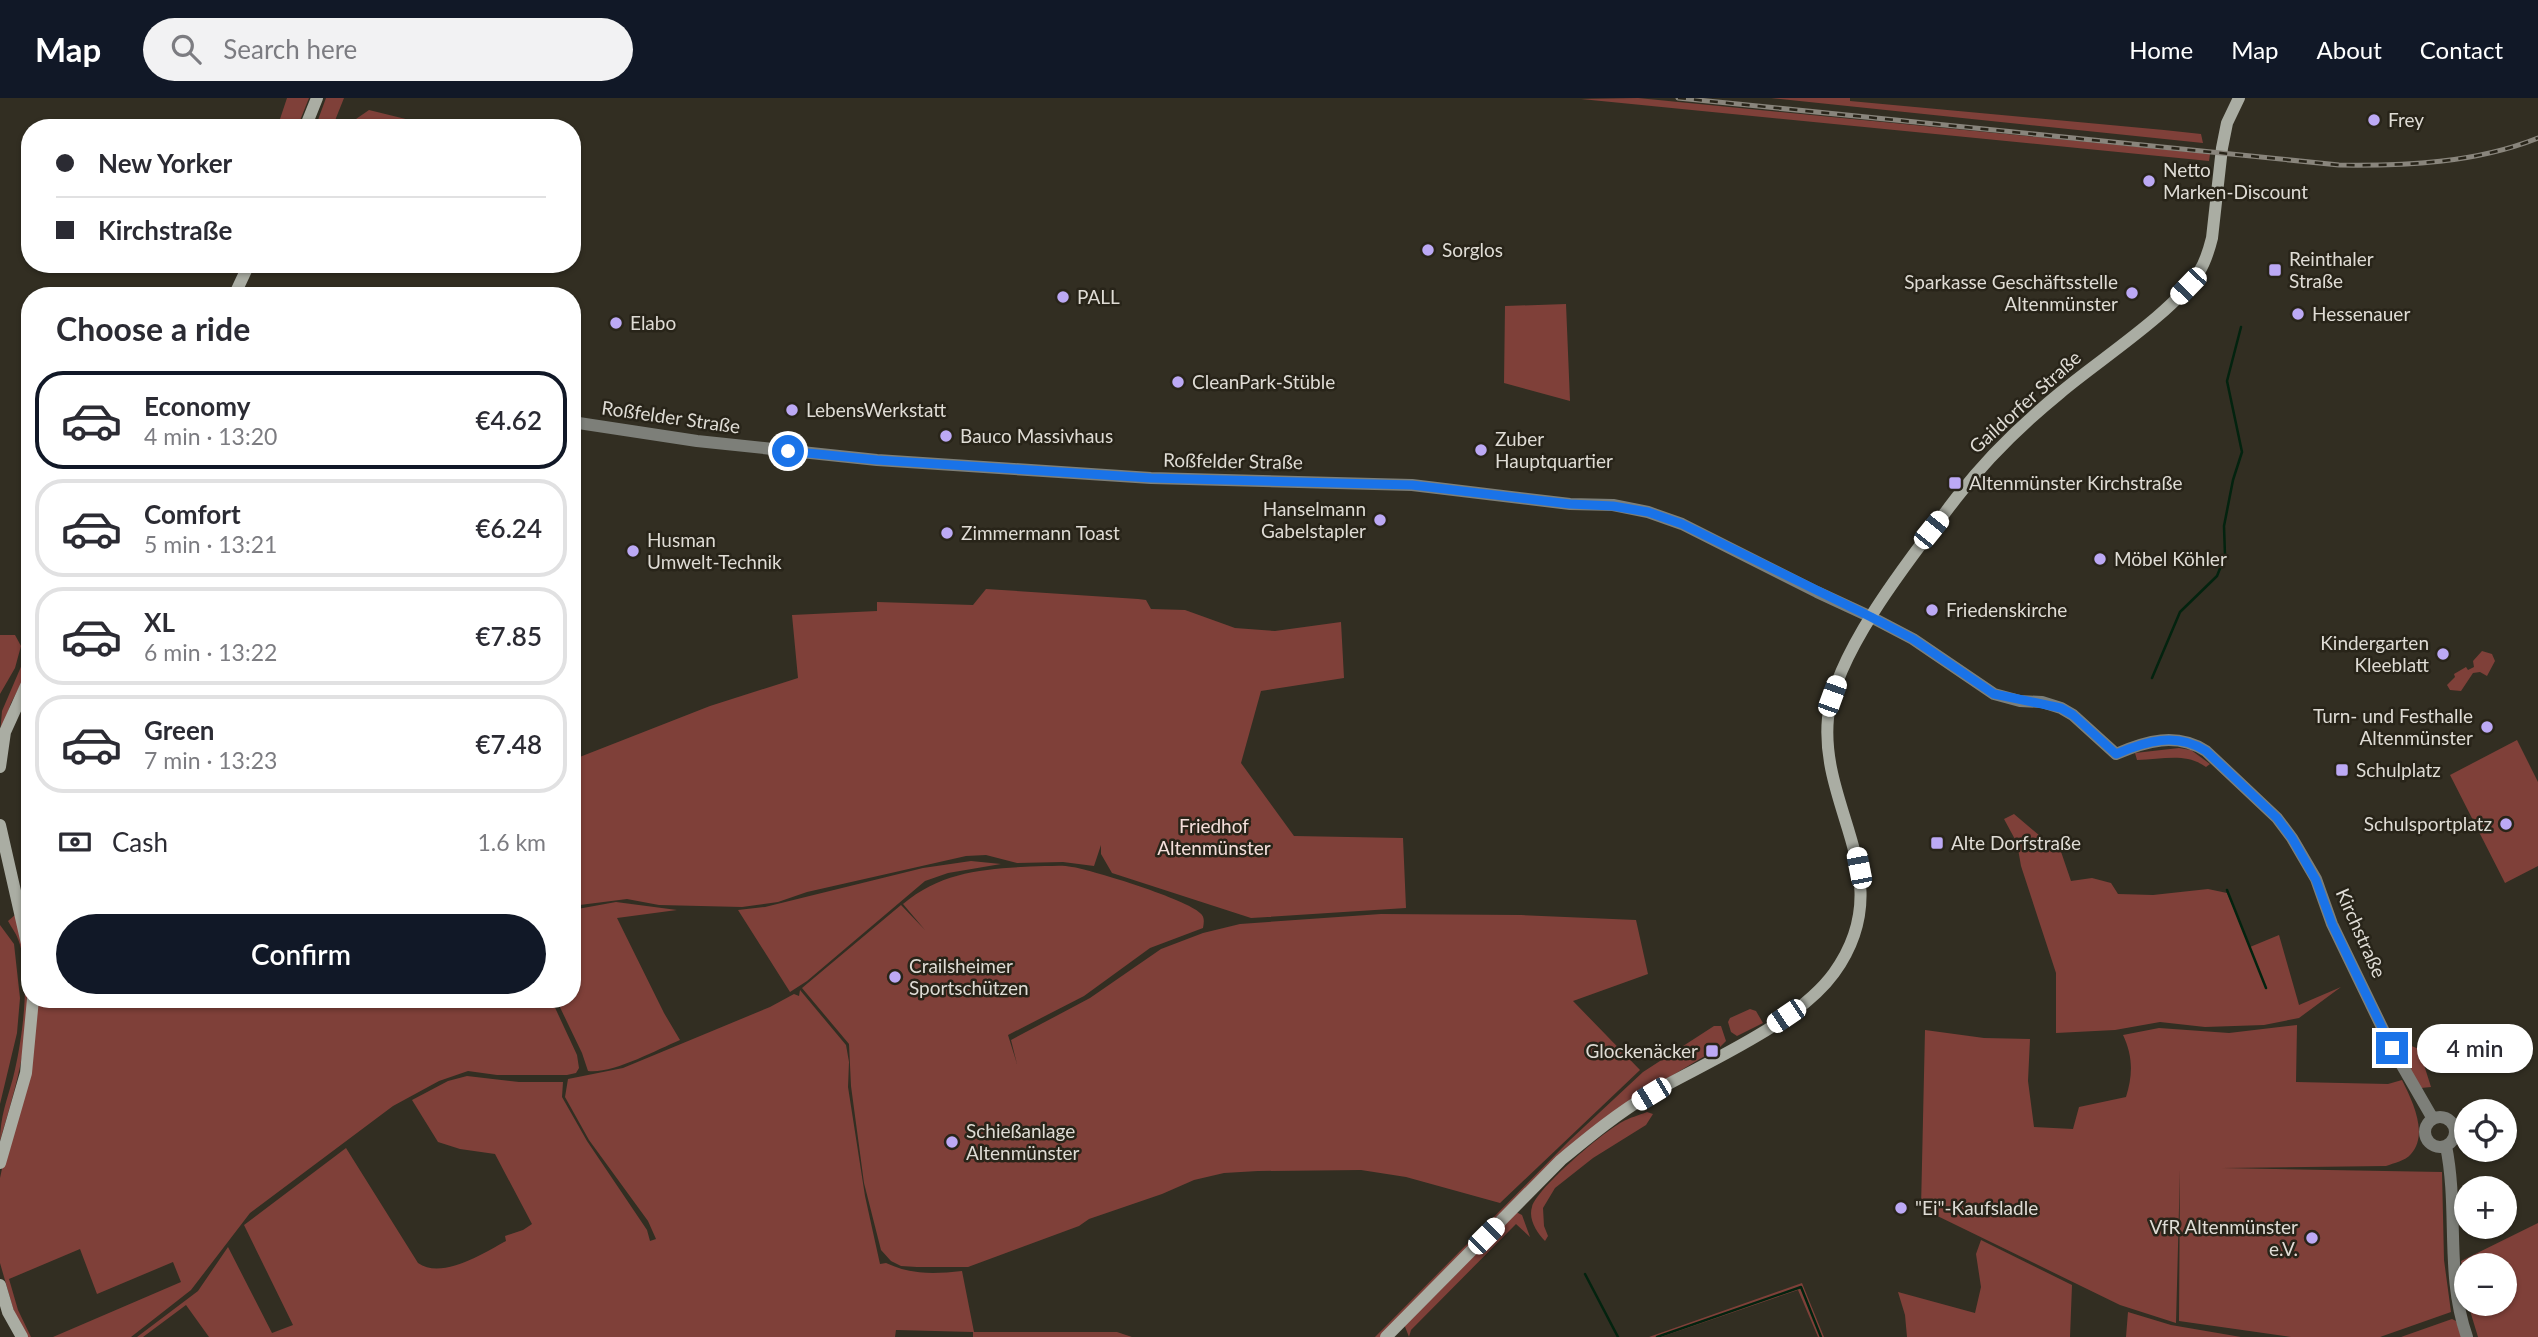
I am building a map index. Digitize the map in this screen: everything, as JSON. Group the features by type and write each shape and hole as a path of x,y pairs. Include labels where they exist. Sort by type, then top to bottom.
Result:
{"main road":[{"path":"309,119 317,98"},
{"name":"Gaildorfer Straße","path":"1386,1337 1561,1160 1608,1122 1651,1094 1770,1027 1823,987 1845,955 1859,905 1859,868 1830,767 1828,719 1836,682 1871,617 1931,530 1989,458 2061,392 2169,304 2199,273 2208,255 2212,238 2227,123 2239,98"},
{"path":"0,767 5,732 21,697"},
{"path":"0,825 21,917"},
{"path":"0,1163 26,1073 32,1008"},
{"path":"0,1285 8,1312 22,1337"}],"street":[{"name":"Roßfelder Straße","path":"581,423 697,441 877,460 1151,478 1412,485 1570,504 1628,508 1682,524 1871,617"},
{"name":"Kirchstraße","path":"1871,617 1913,639 1994,694 2061,708 2073,715 2116,754 2143,743 2172,739 2193,742 2206,751 2277,818 2292,838 2316,880 2332,924 2392,1048 2433,1119"},
{"name":"Kirchstraße","path":"2444,1118 2454,1127 2453,1140 2446,1146 2436,1146 2428,1141 2425,1131 2433,1119 2444,1118"},
{"name":"Kirchstraße","path":"2446,1146 2453,1192 2454,1286 2467,1337"}],"green space":[{"path":"287,98 309,98 301,119 280,119"},
{"path":"326,98 344,98 336,119 318,119"},
{"path":"1638,98 2210,154 2209,161 1581,99"},
{"path":"1771,98 1850,98 1850,101 2164,130 2201,134 2203,143"},
{"path":"369,110 406,119 356,119"},
{"path":"1566,304 1570,401 1504,383 1505,306"},
{"name":"Friedhof Altenmünster","path":"986,589 1146,600 1151,609 1185,610 1235,628 1275,631 1341,622 1344,678 1261,691 1241,763 1294,836 1403,838 1406,908 1251,918 1112,873 1101,854 1101,845 1094,866 1063,862 1017,863 986,855 966,856 807,892 778,902 742,907 659,905 627,899 581,905 581,756 710,706 798,678 792,615 877,611 877,602 973,605"},
{"path":"0,635 15,635 21,646 15,668 0,694"},
{"path":"2482,651 2492,654 2495,661 2487,676 2480,672 2473,673 2461,691 2450,690 2447,685 2455,677 2454,674 2466,667 2468,670 2474,667 2473,661"},
{"path":"21,667 21,684 0,734 2,711"},
{"name":"Schulsportplatz","path":"2517,740 2538,782 2538,866 2505,883 2450,775"},
{"path":"2179,748 2191,750 2210,764 2206,767 2182,758 2137,760 2135,753"},
{"path":"2014,814 2046,841 2057,840 2071,881 2092,878 2111,883 2118,894 2153,895 2208,889 2227,893 2250,947 2279,935 2299,1005 2341,987 2299,1018 2264,1025 2205,1027 2160,1022 2115,1030 2056,1033 2056,973 2021,866 2017,843 2004,819"},
{"path":"971,861 1001,864 948,873 925,881 807,981 790,992 738,910 765,907 923,868"},
{"path":"1045,866 1083,869 1178,901 1200,913 1203,928 1150,948 1084,996 1008,1035 1017,1064 1011,1040 1090,998 1161,949 1203,933 1240,924 1381,914 1521,915 1636,920 1648,974 1573,1001 1640,1070 1500,1203 1406,1177 1361,1170 1224,1173 1194,1180 968,1267 901,1266 891,1261 881,1250 864,1183 851,1086 849,1044 802,988 901,905 925,930 903,904 919,892 952,877 970,873"},
{"path":"616,902 677,910 617,918 680,1040 622,1065 588,1071 560,1008 581,1008 581,908"},
{"path":"15,915 21,951 17,937 8,921"},
{"path":"0,925 14,944 20,998 17,1033 0,1104"},
{"path":"800,990 846,1045 849,1062 848,1087 865,1196 880,1264 886,1263 923,1273 962,1271 974,1332 1117,1332 1132,1337 973,1337 973,1332 896,1330 895,1337 209,1337 186,1305 143,1337 137,1337 198,1291 228,1247 272,1333 293,1325 244,1225 346,1148 418,1263 439,1268 463,1263 506,1241 505,1236 532,1224 495,1154 460,1149 438,1142 412,1100 448,1081 467,1076 519,1082 563,1082 562,1097 587,1141 647,1230 650,1241 656,1239 648,1221 589,1140 565,1097 568,1079 623,1068 770,1007 794,994 799,996"},
{"path":"24,1008 28,1008 22,1056 0,1141 3,1116 20,1046"},
{"path":"36,1008 555,1008 577,1055 579,1068 576,1073 497,1075 468,1071 439,1081 393,1106 250,1213 191,1290 131,1337 53,1337 181,1282 173,1262 97,1294 80,1249 9,1279 18,1310 31,1337 26,1337 15,1315 0,1263 0,1178"},
{"path":"1750,1009 1756,1011 1763,1023 1737,1036 1731,1032 1728,1022 1730,1018"},
{"path":"2297,1025 2296,1082 2388,1084 2402,1080 2417,1117 2419,1137 2416,1146 2406,1158 2386,1166 2222,1168 2442,1172 2444,1260 2451,1312 2380,1337 2291,1337 2179,1321 2180,1170 2176,1323 2120,1305 1921,1208 1925,1030 1984,1038 2030,1039 2028,1081 2034,1127 2073,1129 2079,1107 2126,1097 2131,1066 2123,1035 2159,1028 2229,1033"},
{"path":"1714,1026 1721,1026 1726,1041 1720,1047 1626,1103 1381,1337 1375,1337 1570,1140 1643,1072"},
{"path":"2409,1045 2419,1049 2431,1087 2421,1088 2401,1055 2403,1049"},
{"path":"1647,1112 1653,1114 1646,1125 1593,1158 1555,1188 1543,1208 1544,1226 1548,1236 1545,1241 1536,1230 1531,1216 1537,1198 1558,1174 1601,1137 1622,1122"},
{"path":"1516,1212 1522,1215 1530,1237 1516,1224 1411,1330 1409,1337 1404,1324"},
{"path":"2538,1223 2538,1337 2478,1337 2472,1316 2517,1316 2517,1253 2477,1253 2506,1239 2517,1239 2517,1233"},
{"path":"1981,1240 2072,1285 2070,1337 1907,1337 1905,1315 1898,1292 1975,1313 1981,1287 1976,1254"},
{"path":"1802,1283 1824,1337 1818,1337 1798,1290 1661,1337 1649,1337"},
{"path":"2128,1312 2171,1325 2241,1337 2126,1337"},
{"path":"2452,1319 2456,1321 2462,1337 2401,1337"}],"waterway":[{"path":"2152,678 2180,612 2217,576 2225,556 2224,526 2233,480 2242,452 2227,381 2241,327"},
{"path":"2227,890 2266,988"},
{"path":"1585,1274 1618,1337"},
{"path":"1657,1337 1801,1287 1821,1337"}],"railway":[{"path":"1678,98 2339,165 2389,165 2465,158 2538,138"}],"place":[{"name":"Frey","path":"2374,120"},
{"name":"Netto Marken-Discount","path":"2149,181"},
{"name":"Sorglos","path":"1428,250"},
{"name":"Reinthaler Straße","path":"2275,270"},
{"name":"Sparkasse Geschäftsstelle Altenmünster","path":"2132,293"},
{"name":"PALL","path":"1063,297"},
{"name":"Hessenauer","path":"2298,314"},
{"name":"Elabo","path":"616,323"},
{"name":"CleanPark-Stüble","path":"1178,382"},
{"name":"LebensWerkstatt","path":"792,410"},
{"name":"Bauco Massivhaus","path":"946,436"},
{"name":"Zuber Hauptquartier","path":"1481,450"},
{"name":"Altenmünster Kirchstraße","path":"1955,483"},
{"name":"Hanselmann Gabelstapler","path":"1380,520"},
{"name":"Zimmermann Toast","path":"947,533"},
{"name":"Husman Umwelt-Technik","path":"633,551"},
{"name":"Möbel Köhler","path":"2100,559"},
{"name":"Friedenskirche","path":"1932,610"},
{"name":"Kindergarten Kleeblatt","path":"2443,654"},
{"name":"Turn- und Festhalle Altenmünster","path":"2487,727"},
{"name":"Schulplatz","path":"2342,770"},
{"name":"Schulsportplatz","path":"2506,824"},
{"name":"Alte Dorfstraße","path":"1937,843"},
{"name":"Crailsheimer Sportschützen","path":"895,977"},
{"name":"Glockenäcker","path":"1712,1051"},
{"name":"Schießanlage Altenmünster","path":"952,1142"},
{"name":"\"Ei\"-Kaufsladle","path":"1901,1208"},
{"name":"VfR Altenmünster e.V.","path":"2312,1238"}],"route":[{"path":"788,451 877,460 1151,478 1412,485 1570,504 1613,506 1664,517 1913,639 1994,694 2061,708 2073,715 2116,754 2143,743 2172,739 2193,742 2206,751 2277,818 2292,838 2316,880 2332,924 2392,1048"}]}
